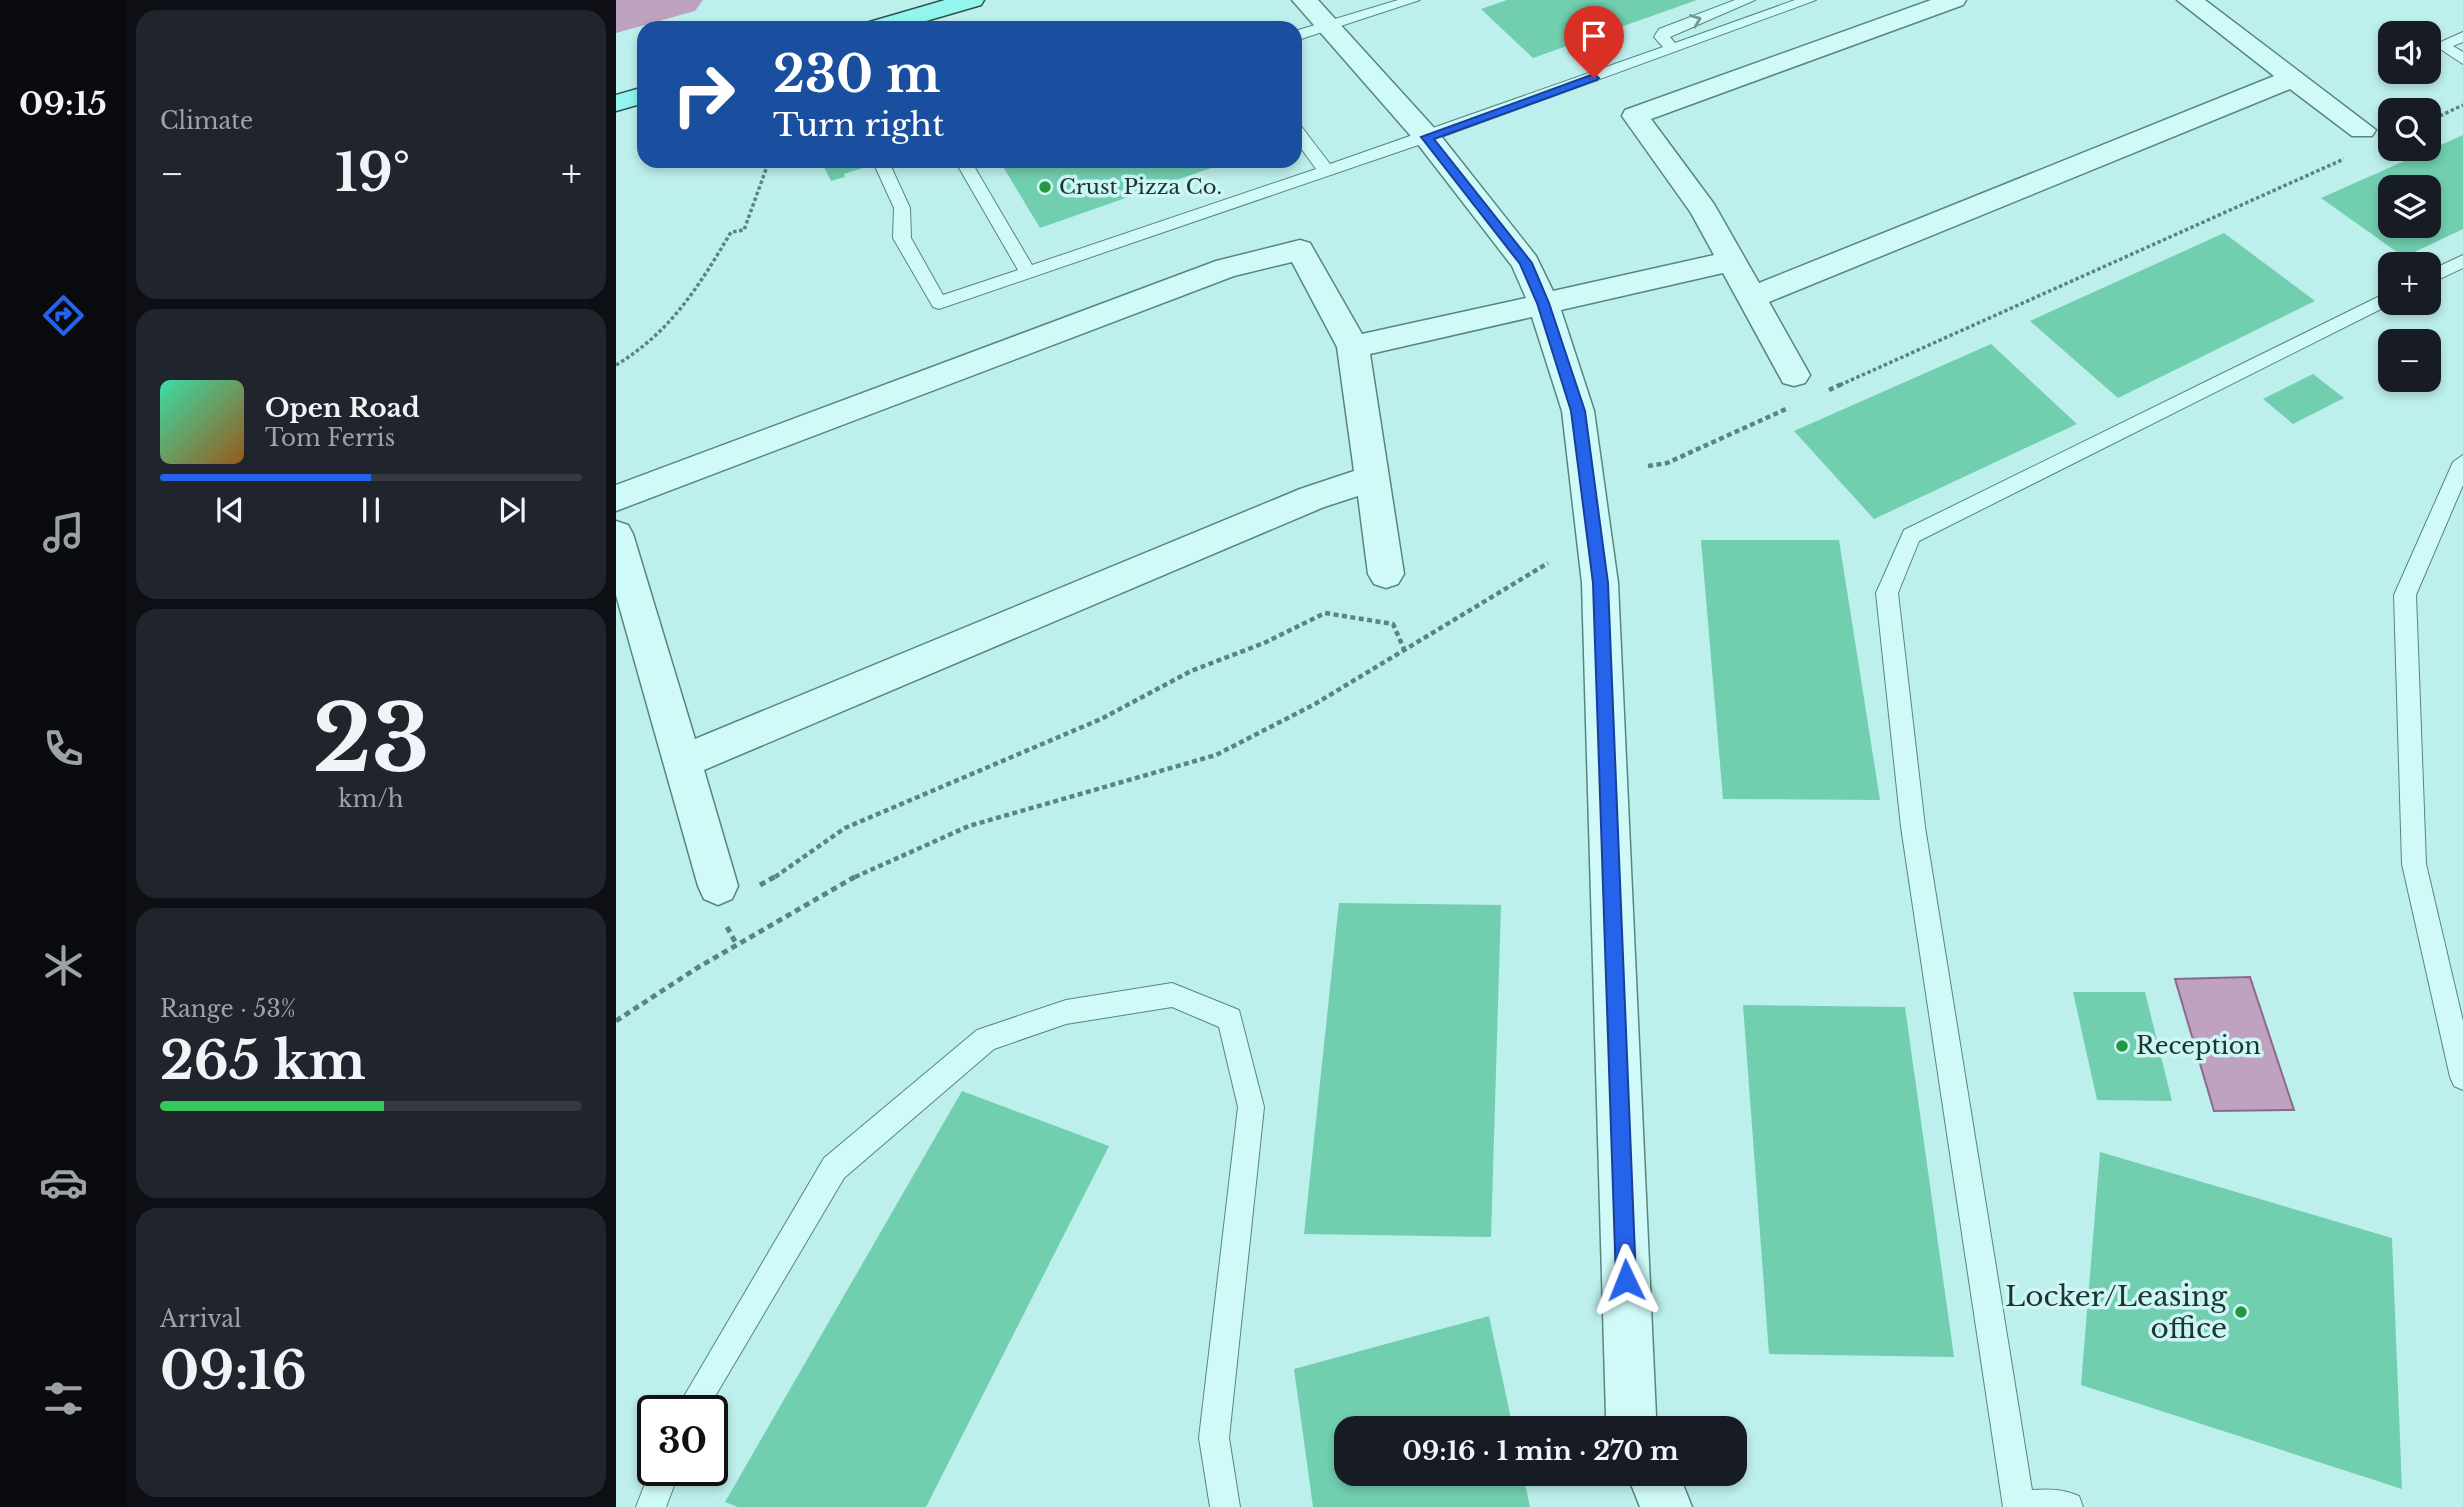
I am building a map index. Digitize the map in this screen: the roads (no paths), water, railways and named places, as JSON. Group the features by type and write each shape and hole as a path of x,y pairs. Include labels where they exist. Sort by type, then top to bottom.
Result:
{"main road":[{"path":"899,21 972,0"},
{"path":"616,103 637,97"}],"street":[{"path":"1304,0 1427,137 1525,263 1543,303 1578,411 1600,583 1631,1416"},
{"path":"1794,375 1704,210 1635,116 1954,0"},
{"path":"2189,0 2362,130"},
{"path":"1752,297 2293,78"},
{"path":"616,499 1226,268 1300,250 1353,347 1387,574"},
{"path":"1353,347 1732,261"},
{"path":"680,763 1312,498 1371,478"},
{"path":"616,534 680,763 733,888"},
{"path":"1658,1486 1667,1507"}],"lane":[{"path":"1302,34 1413,0"},
{"path":"1672,49 1662,37 1664,32 1748,0"},
{"path":"1762,0 1776,12"},
{"path":"884,168 902,208 902,238 939,303 1327,172 1809,0"},
{"path":"2463,37 2442,45 2463,59"},
{"path":"1302,138 1327,172"},
{"path":"967,168 1028,273"},
{"path":"2441,272 2463,261"},
{"path":"2068,1507 2055,1504 2018,1507 1916,847 1887,593 1911,537 2378,303"},
{"path":"2463,462 2405,596 2414,863 2463,1077"},
{"path":"700,1395 834,1168 986,1038 1066,1012 1172,995 1230,1019 1251,1107 1214,1438 1225,1507"},
{"path":"650,1507 659,1486"}],"waterway":[{"path":"616,17 676,0"}],"place":[{"name":"Crust Pizza Co.","path":"1045,187"},
{"name":"Reception","path":"2122,1046"},
{"name":"Locker/Leasing office","path":"2241,1312"}]}
